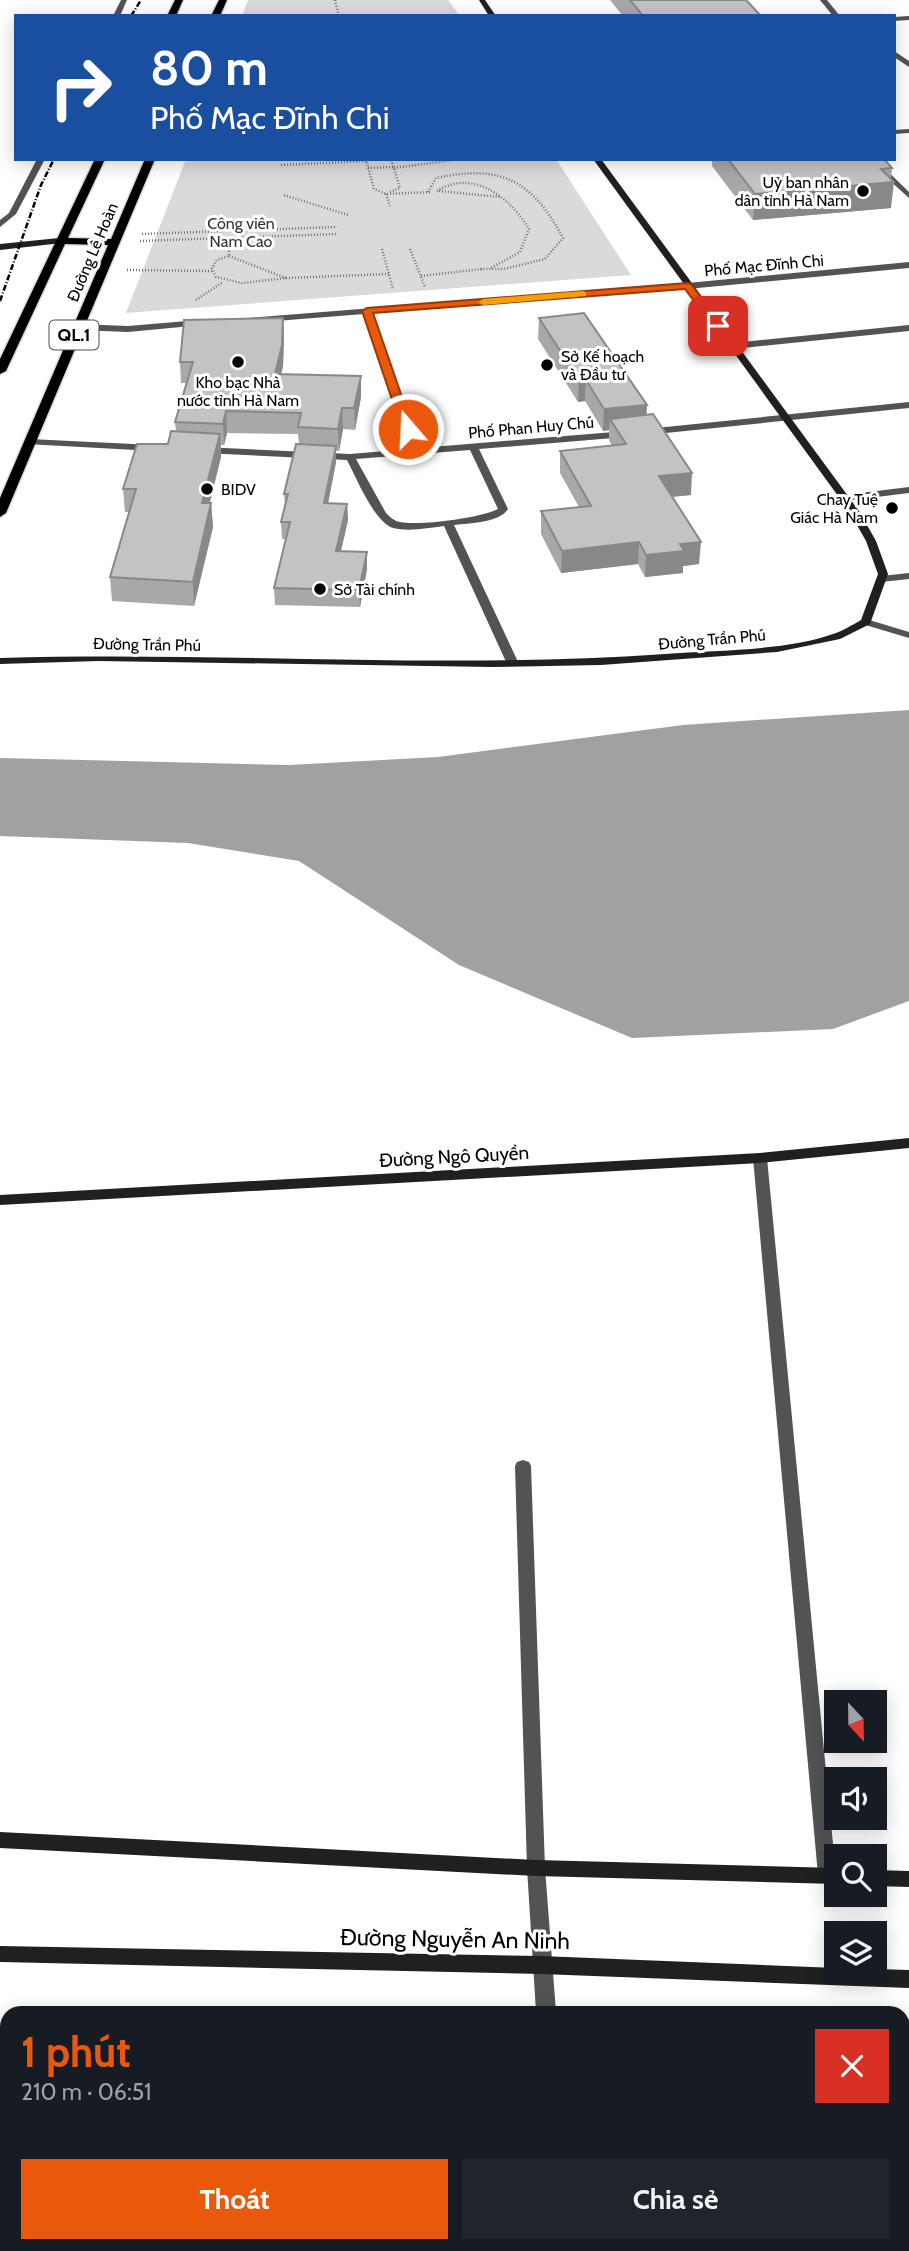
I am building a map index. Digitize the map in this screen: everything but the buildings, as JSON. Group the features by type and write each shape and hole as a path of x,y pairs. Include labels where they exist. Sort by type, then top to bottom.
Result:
{"main road":[{"name":"Đường Lê Hoàn","path":"0,371 99,161"},
{"name":"Đường Lê Hoàn","path":"0,513 148,161"},
{"path":"59,241 114,238"}],"street":[{"path":"823,0 835,14"},
{"path":"0,224 12,214 40,161"},
{"path":"598,161 844,498 871,541 883,574 866,622 909,635"},
{"path":"872,161 909,196"},
{"path":"0,247 59,241"},
{"name":"Phố Mạc Đĩnh Chi","path":"234,321 687,286 909,265"},
{"path":"367,311 416,453"},
{"path":"77,327 128,329 208,323"},
{"path":"733,346 909,328"},
{"name":"Phố Phan Huy Chú","path":"196,450 350,457 416,453 909,405"},
{"path":"29,442 169,449"},
{"path":"350,457 387,521 401,526 447,522 501,512 503,509 474,448"},
{"path":"844,498 909,490"},
{"path":"447,522 513,664"},
{"path":"881,579 909,576"},
{"name":"Đường Trần Phú","path":"0,661 99,658 513,664 678,658 776,649 836,637 866,622"},
{"name":"Đường Ngô Quyền","path":"0,1200 760,1158 909,1143"},
{"path":"760,1158 829,1844"},
{"path":"523,1465 536,1868 545,2006"},
{"path":"0,1840 536,1868 824,1876"},
{"path":"887,1878 909,1879"},
{"name":"Đường Nguyễn An Ninh","path":"0,1954 541,1965 909,1979"}],"path":[{"path":"281,165 349,161"},
{"path":"366,161 374,189 386,194 437,191 500,197"},
{"path":"386,194 400,188 392,161"},
{"path":"368,169 445,161"},
{"path":"428,192 436,178 457,172 500,173 533,192 550,210 563,238 545,258 504,269 480,269"},
{"path":"421,276 491,268 520,252 529,229 517,209 484,185 446,183 437,191"},
{"path":"386,194 390,206"},
{"path":"284,195 348,215"},
{"path":"114,238 337,227"},
{"path":"228,231 229,256"},
{"path":"114,238 338,234"},
{"path":"410,249 433,306"},
{"path":"382,250 398,308"},
{"path":"286,278 229,256 217,260 213,271 216,277 224,281 251,283 286,278 389,274"},
{"path":"101,270 213,271"},
{"path":"196,300 224,281"}],"green space":[{"path":"248,0 448,0 458,14 243,14"},
{"name":"Công viên Nam Cao","path":"185,161 557,161 631,275 126,313"}],"shaded area":[{"path":"909,710 909,1001 833,1029 632,1038 459,965 299,861 188,843 0,836 0,758 289,765 438,757 683,725"}],"railway":[{"path":"132,14 141,0"},
{"path":"0,301 41,185 53,161"}],"slow traffic":[{"path":"483,302 583,294"}],"place":[{"name":"Uỷ ban nhân dân tỉnh Hà Nam","path":"863,191"},
{"name":"Kho bạc Nhà nước tỉnh Hà Nam","path":"238,362"},
{"name":"Sở Kế hoạch và Đầu tư","path":"547,365"},
{"name":"BIDV","path":"207,489"},
{"name":"Chay Tuệ Giác Hà Nam","path":"892,508"},
{"name":"Sở Tài chính","path":"320,589"}],"route":[{"path":"408,429 367,311 687,286 718,326"}]}
